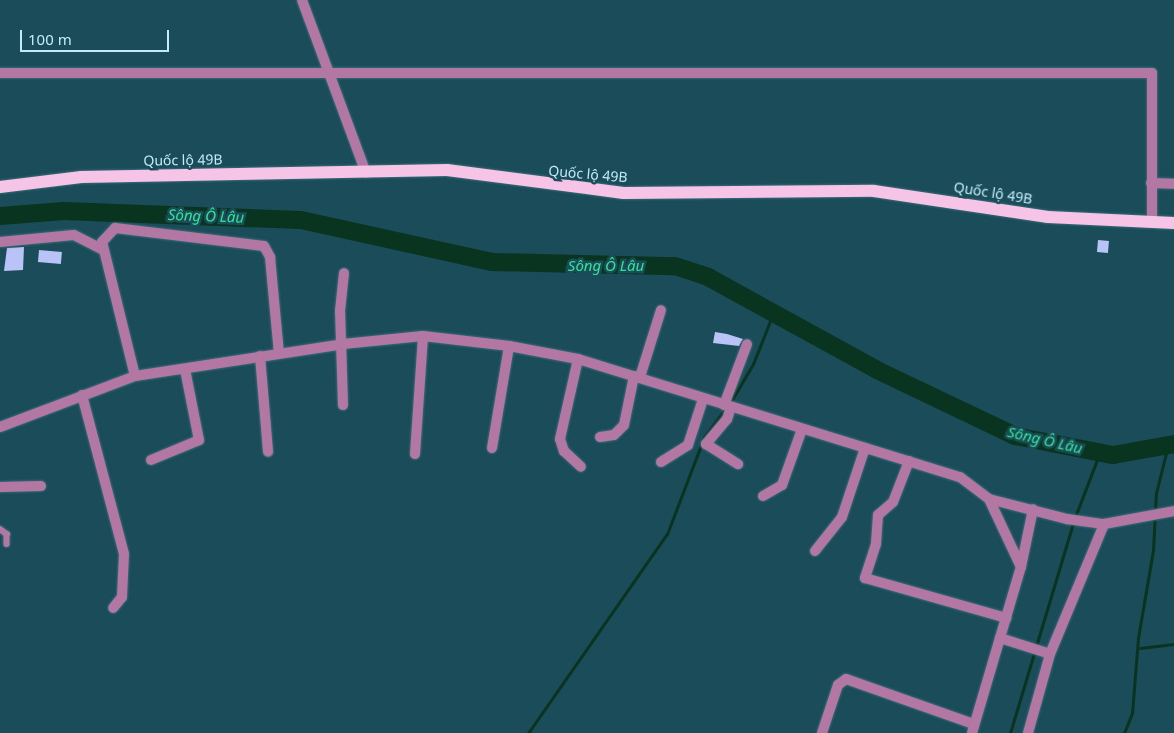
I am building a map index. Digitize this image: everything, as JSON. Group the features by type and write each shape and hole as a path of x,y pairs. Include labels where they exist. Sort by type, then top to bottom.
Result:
{"main road":[{"name":"Quốc lộ 49B","path":"0,187 82,177 447,170 624,193 874,191 1048,217 1174,223"}],"street":[{"path":"302,0 366,173"},
{"path":"0,73 329,75 1152,73 1152,223"},
{"path":"1151,183 1174,184"},
{"path":"135,376 103,250 103,238 115,228 261,244 270,257 279,354"},
{"path":"0,242 74,235 103,250"},
{"path":"343,406 344,274"},
{"path":"600,438 614,436 624,425 637,376 661,310"},
{"path":"415,454 423,336"},
{"path":"0,427 135,376 343,344 423,336 509,346 578,359 960,477 989,499 1067,519 1104,524 1174,511"},
{"path":"738,464 706,444 727,419 727,406 748,344"},
{"path":"492,448 509,346"},
{"path":"260,356 268,452"},
{"path":"578,359 560,439 567,456 581,467"},
{"path":"151,460 199,440 185,369"},
{"path":"82,395 124,554 122,597 112,608"},
{"path":"660,462 688,445 703,398"},
{"path":"763,496 782,485 802,429"},
{"path":"815,551 824,535 840,520 865,448"},
{"path":"909,461 893,502 878,515 876,544 865,578 1006,618"},
{"path":"0,487 41,486"},
{"path":"989,499 1021,567"},
{"path":"822,733 838,684 846,679 973,729 1021,567 1033,509"},
{"path":"1028,733 1046,652 1104,524"},
{"path":"1000,638 1046,652"}],"lane":[{"path":"0,529 7,534 8,544"}],"building":[{"path":"1098,240 1109,241 1108,253 1097,252"},
{"path":"24,247 23,270 4,271 7,248"},
{"path":"39,250 62,252 61,264 38,262"},
{"path":"715,332 743,339 739,346 713,343"}],"waterway":[{"name":"Sông Ô Lâu","path":"0,216 64,211 301,220 492,262 675,266 708,277 879,371 1015,436 1113,455 1174,444"},
{"path":"730,403 753,364 774,311"},
{"path":"528,733 667,534 704,437 726,408"},
{"path":"1124,733 1132,713 1138,638 1153,550 1156,493 1168,445"},
{"path":"1075,517 1100,452"},
{"path":"1010,733 1073,523"},
{"path":"1140,648 1174,644"}]}
